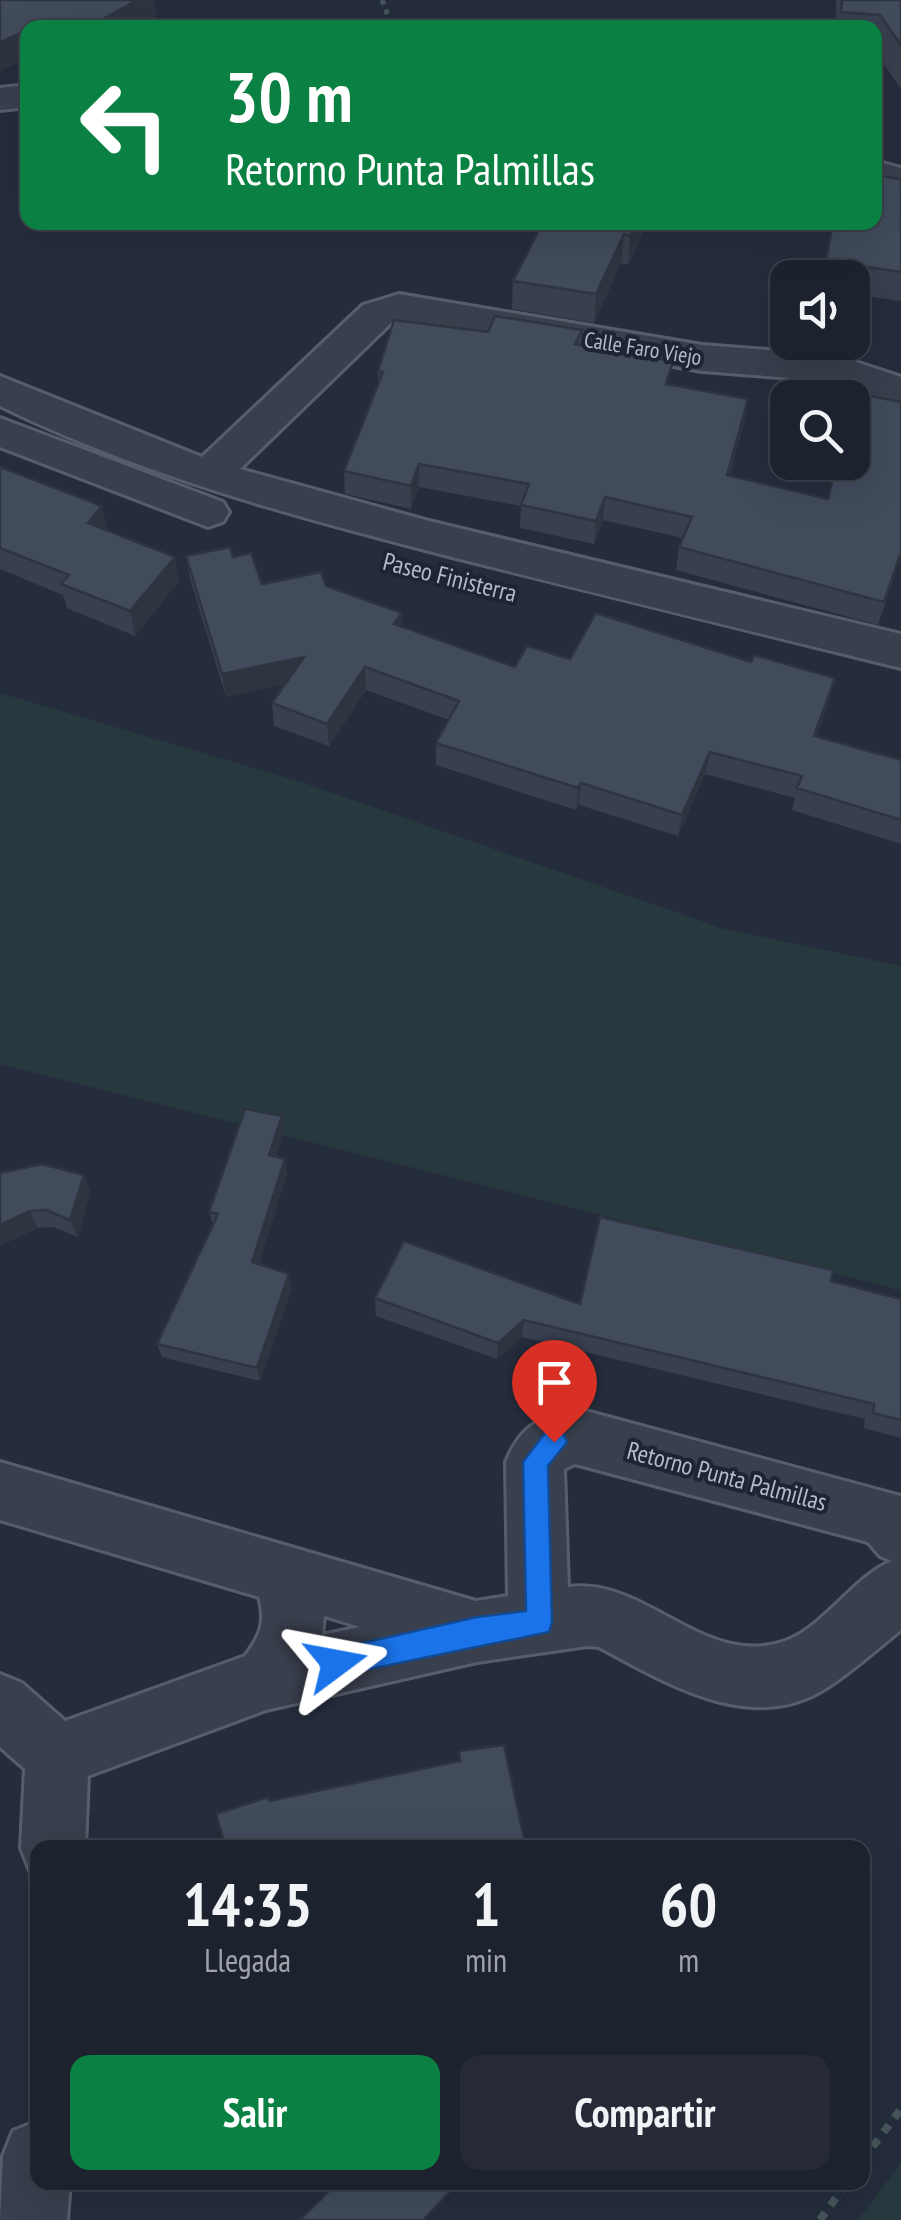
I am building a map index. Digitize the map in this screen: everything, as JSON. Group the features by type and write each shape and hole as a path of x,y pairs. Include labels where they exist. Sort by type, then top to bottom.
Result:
{"street":[{"name":"Calle Faro Viejo","path":"209,475 377,314 399,306 702,358 835,368 901,392"},
{"name":"Paseo Finisterra","path":"0,389 16,426 184,504 312,542 901,686"},
{"name":"Paseo Finisterra","path":"16,426 496,554 901,651"},
{"name":"Retorno Punta Palmillas","path":"539,1622 535,1462 543,1450 572,1435 876,1514 889,1520 901,1535"},
{"path":"0,1491 477,1630"},
{"path":"266,1679 290,1650 295,1606 281,1574"},
{"path":"57,1756 266,1679 477,1630 539,1622 605,1617 720,1676 738,1678 804,1667 892,1599 901,1586"},
{"path":"0,1704 57,1756"},
{"path":"53,1840 57,1756"},
{"path":"30,2220 34,2190"}],"path":[{"path":"870,2151 901,2109"},
{"path":"820,2220 841,2190"}],"shaded area":[{"path":"0,693 301,782 724,929 901,966 901,1290 0,1064"},
{"path":"901,2163 901,2220 858,2220"}],"building":[{"path":"0,0 137,0 101,20 20,20 20,33 0,42"},
{"path":"842,0 901,0 901,45 880,15 841,12"},
{"path":"882,176 901,179 901,272 870,267 870,260 826,260 832,230 882,230"},
{"path":"539,230 633,230 630,236 624,234 596,294 513,281"},
{"path":"495,316 582,330 575,344 673,361 666,384 748,399 727,475 828,499 833,480 870,480 870,396 901,402 901,552 884,602 679,547 692,517 605,497 596,521 521,505 529,484 419,464 411,486 344,471 383,372 378,371 394,320 488,332"},
{"path":"0,467 102,506 88,523 175,557 130,611 61,584 69,575 0,548"},
{"path":"230,547 233,557 251,553 262,584 321,572 326,586 402,613 394,624 515,667 527,646 570,659 596,613 751,662 754,655 835,678 814,736 901,760 901,820 797,788 802,776 710,752 682,815 581,783 578,788 436,743 459,701 365,667 327,724 272,703 304,657 222,674 186,556"},
{"path":"245,1109 282,1116 269,1155 285,1159 252,1262 289,1274 257,1368 157,1344 218,1214 209,1212"},
{"path":"42,1164 84,1175 70,1220 46,1210 30,1211 0,1225 0,1173"},
{"path":"600,1217 833,1270 831,1281 901,1299 901,1420 873,1413 874,1404 524,1320 498,1343 375,1298 404,1241 580,1304"},
{"path":"504,1745 524,1840 224,1840 216,1814 268,1797 269,1801 460,1761 459,1751"},
{"path":"330,2190 451,2190 423,2220 300,2220"}],"route":[{"path":"336,1663 477,1630 539,1622 535,1462 554,1442"}]}
